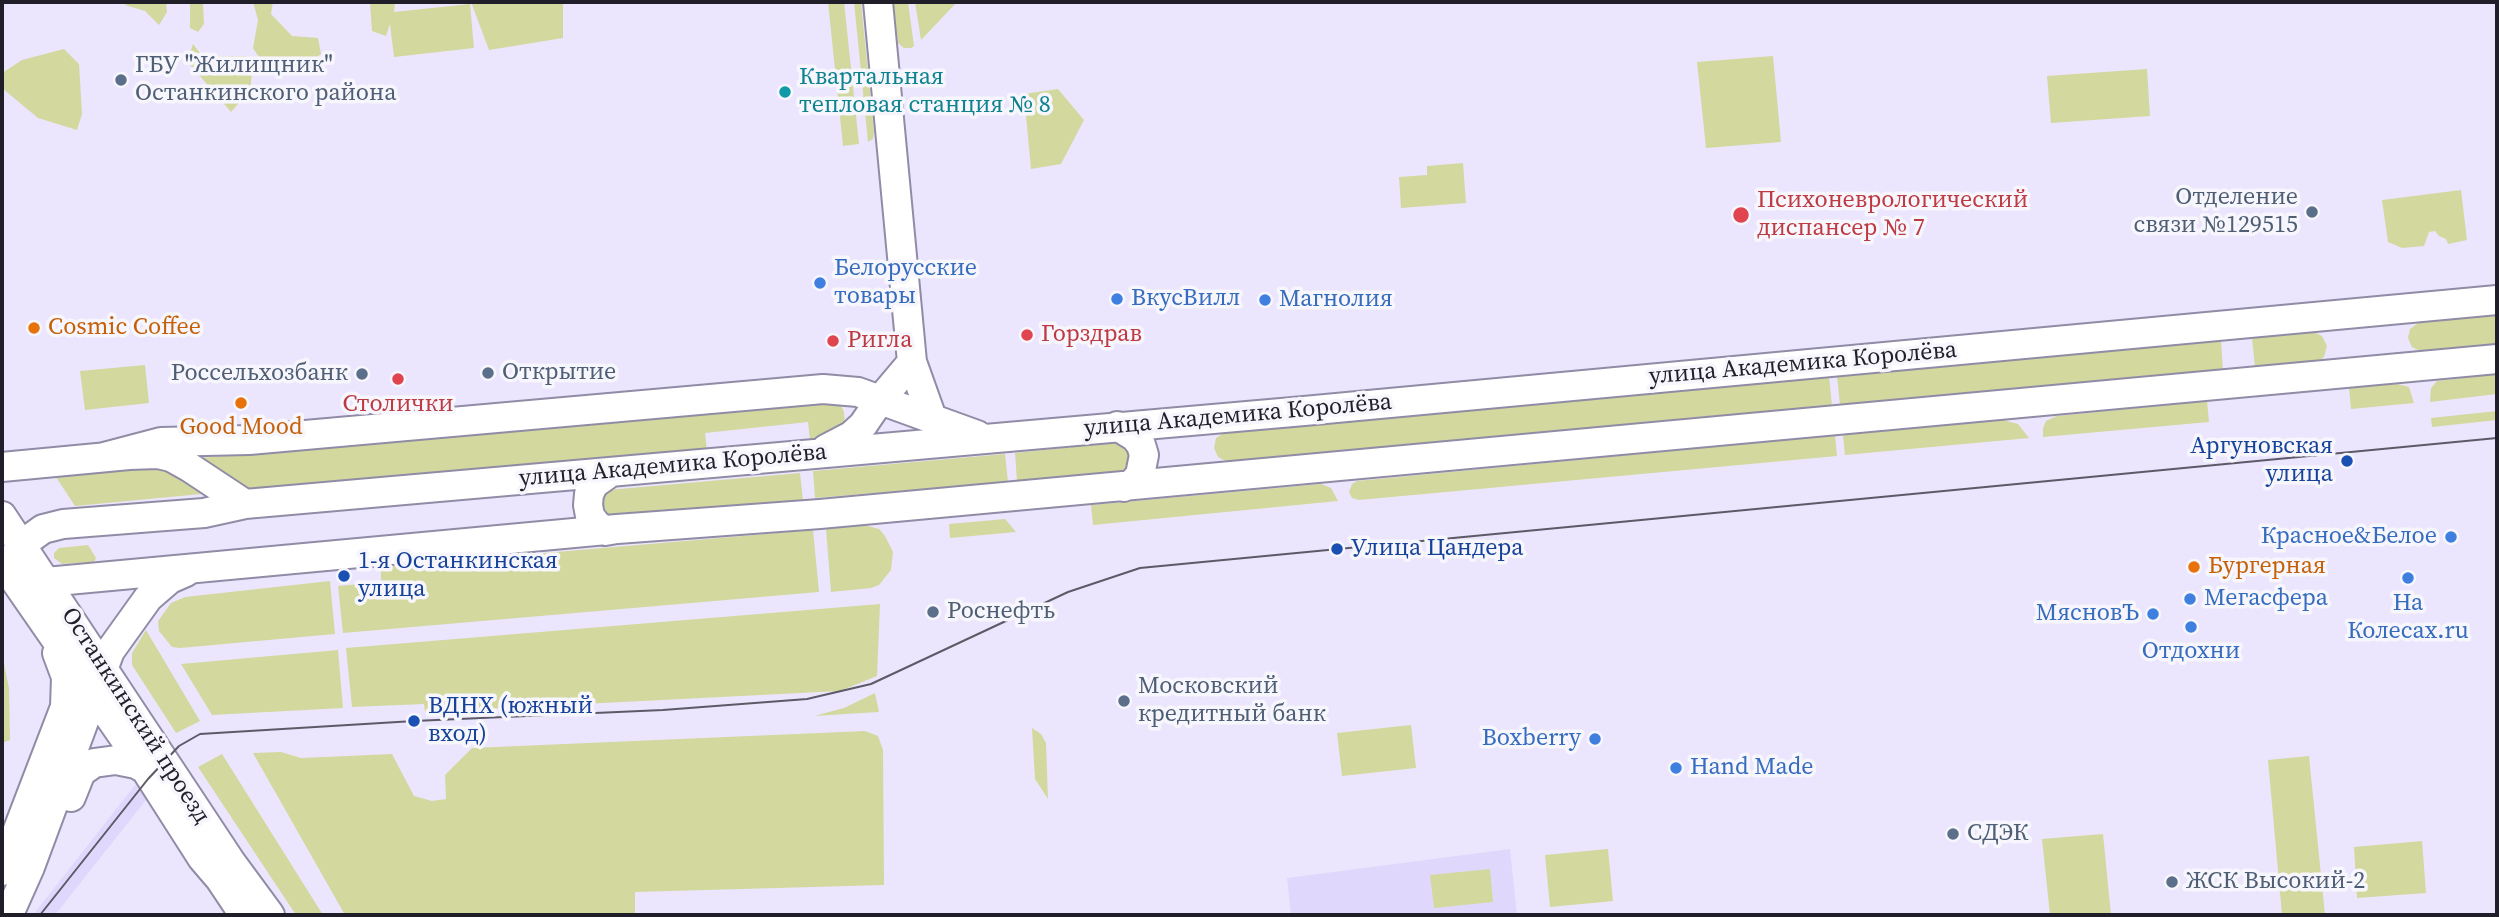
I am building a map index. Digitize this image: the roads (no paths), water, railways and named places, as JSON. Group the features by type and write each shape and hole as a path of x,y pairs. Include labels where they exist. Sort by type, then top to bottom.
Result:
{"main road":[{"path":"878,2 912,362 932,418"},
{"name":"улица Академика Королёва","path":"12,561 33,534 52,526 204,513 245,504 1304,411 2497,300"},
{"path":"12,561 27,583 46,583 617,529 1124,487 2497,359"},
{"path":"810,453 833,446 851,436 863,425 912,362"},
{"path":"104,457 161,442 249,440 823,388 858,392 984,438"},
{"path":"1117,426 1135,437 1144,455 1140,475 1133,483 1124,487"},
{"path":"2,467 145,454 171,457 245,504"},
{"path":"611,472 594,484 588,505 590,516 596,524 606,531 617,529"},
{"name":"Останкинский проезд","path":"2,516 12,561 37,613 145,769 202,858 220,878 244,915"},
{"path":"9,915 30,867 102,667 118,639 155,591 177,575 202,568"},
{"name":"Останкинский проезд","path":"46,583 231,862 270,915"},
{"path":"2,871 67,697 64,667 37,613"},
{"path":"9,915 43,870 81,772 86,767 103,761 127,762 145,769"}],"tram line":[{"path":"40,915 148,779 179,746 200,734 663,710 807,699 871,684 1068,592 1140,568 2497,438"}],"place":[{"name":"ГБУ \"Жилищник\" Останкинского района","path":"121,80"},
{"name":"Квартальная тепловая станция № 8","path":"785,92"},
{"name":"Отделение связи №129515","path":"2312,212"},
{"name":"Психоневрологический диспансер № 7","path":"1741,215"},
{"name":"Белорусские товары","path":"820,283"},
{"name":"ВкусВилл","path":"1117,299"},
{"name":"Магнолия","path":"1265,300"},
{"name":"Cosmic Coffee","path":"34,328"},
{"name":"Горздрав","path":"1027,335"},
{"name":"Ригла","path":"833,341"},
{"name":"Открытие","path":"488,373"},
{"name":"Россельхозбанк","path":"362,374"},
{"name":"Столички","path":"398,379"},
{"name":"Good Mood","path":"241,403"},
{"name":"Аргуновская улица","path":"2347,461"},
{"name":"Красное&Белое","path":"2451,537"},
{"name":"Улица Цандера","path":"1337,549"},
{"name":"Бургерная","path":"2194,567"},
{"name":"1-я Останкинская улица","path":"344,576"},
{"name":"На Колесах.ru","path":"2408,578"},
{"name":"Мегасфера","path":"2190,599"},
{"name":"Роснефть","path":"933,612"},
{"name":"МясновЪ","path":"2153,614"},
{"name":"Отдохни","path":"2191,627"},
{"name":"Московский кредитный банк","path":"1124,701"},
{"name":"ВДНХ (южный вход)","path":"414,721"},
{"name":"Boxberry","path":"1595,739"},
{"name":"Hand Made","path":"1676,768"},
{"name":"СДЭК","path":"1953,834"},
{"name":"ЖСК Высокий-2","path":"2172,882"}]}
